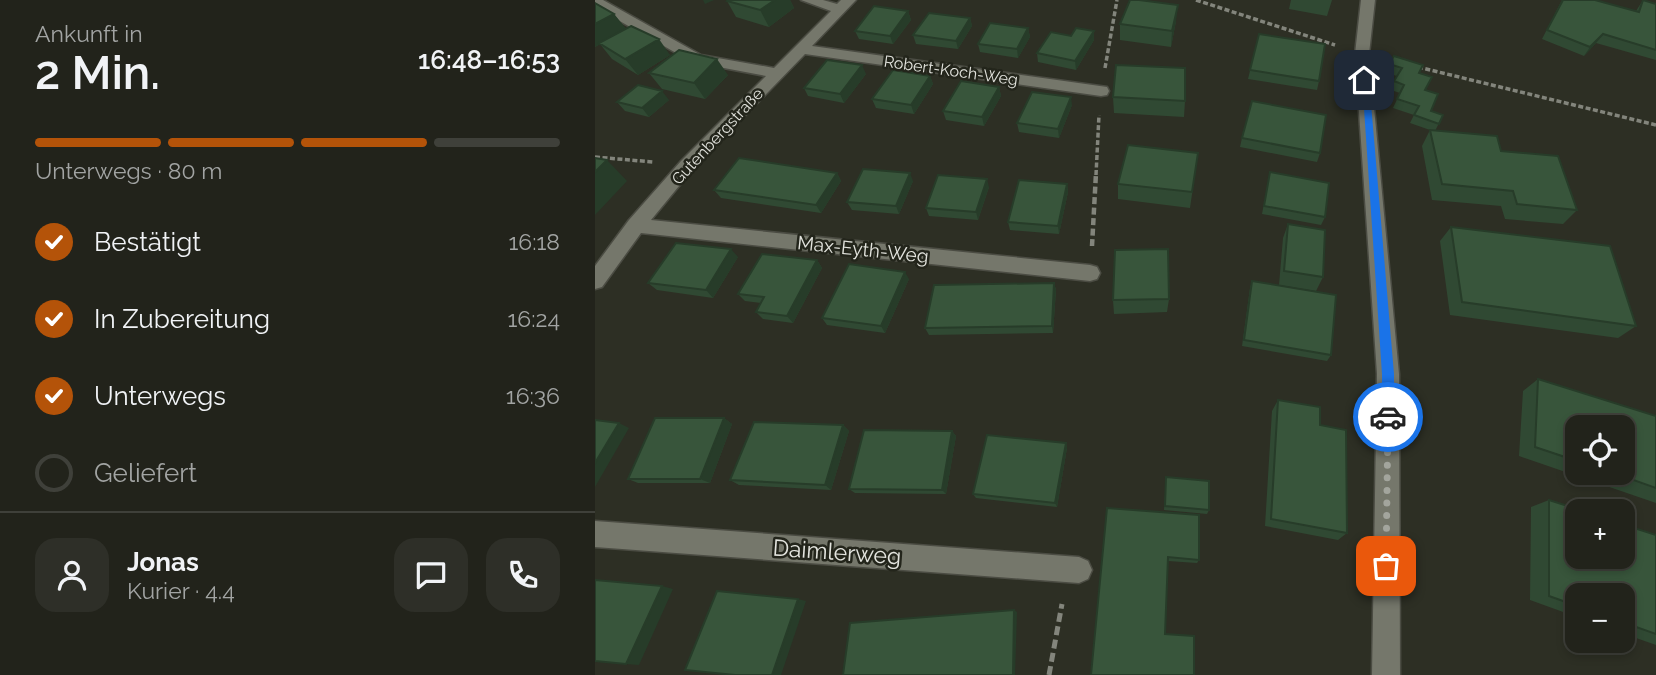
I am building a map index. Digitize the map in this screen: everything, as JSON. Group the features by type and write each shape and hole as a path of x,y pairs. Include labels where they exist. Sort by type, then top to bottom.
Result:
{"street":[{"path":"808,0 845,4"},
{"path":"1368,0 1362,54 1388,374 1385,675"},
{"path":"595,1 697,59 777,73"},
{"name":"Gutenbergstraße","path":"595,281 636,225 687,165 845,4"},
{"name":"Robert-Koch-Weg","path":"801,49 1101,92"},
{"name":"Max-Eyth-Weg","path":"636,225 1090,273"},
{"name":"Daimlerweg","path":"595,534 1074,569"}],"path":[{"path":"1090,273 1101,92 1117,0"},
{"path":"1196,0 1362,54"},
{"path":"1415,67 1656,125"},
{"path":"595,157 687,165"},
{"path":"1049,675 1074,569"}],"building":[{"path":"728,0 775,0 760,10"},
{"path":"1130,0 1178,5 1172,31 1120,24"},
{"path":"1563,0 1595,0 1639,12 1643,0 1656,4 1656,50 1603,34 1590,47 1547,30"},
{"path":"595,3 614,14 595,24"},
{"path":"874,6 908,11 890,36 855,31"},
{"path":"929,13 970,18 956,41 913,35"},
{"path":"990,23 1028,28 1017,49 978,44"},
{"path":"631,26 659,39 625,59 599,43"},
{"path":"1076,28 1094,31 1075,61 1037,53 1051,32 1071,36"},
{"path":"1259,34 1325,44 1319,81 1250,70"},
{"path":"679,50 717,59 694,83 649,73"},
{"path":"1394,56 1423,65 1419,73 1432,77 1425,90 1438,94 1431,111 1443,115 1439,124 1414,115 1419,106 1397,99 1404,85 1394,81 1402,68 1389,64"},
{"path":"827,60 862,65 840,94 804,88"},
{"path":"1116,65 1185,68 1185,101 1113,97"},
{"path":"893,70 930,76 911,105 872,99"},
{"path":"961,81 999,87 982,117 943,111"},
{"path":"638,85 662,91 642,108 617,102"},
{"path":"1032,92 1071,97 1058,129 1017,123"},
{"path":"1252,101 1326,115 1320,153 1242,138"},
{"path":"1430,130 1497,136 1501,151 1558,156 1577,210 1517,204 1513,191 1442,184"},
{"path":"1128,145 1198,153 1192,192 1118,184"},
{"path":"595,158 607,160 595,172"},
{"path":"739,158 837,173 816,205 714,190"},
{"path":"863,169 910,173 896,206 847,202"},
{"path":"1270,172 1329,183 1325,217 1264,206"},
{"path":"938,175 987,179 976,212 926,208"},
{"path":"1019,180 1067,184 1058,226 1008,222"},
{"path":"1288,224 1325,230 1323,277 1284,271"},
{"path":"1451,227 1610,246 1636,326 1462,302"},
{"path":"676,243 731,249 706,290 648,283"},
{"path":"1168,249 1169,299 1113,300 1115,250"},
{"path":"762,254 817,260 787,316 756,312 764,297 738,294"},
{"path":"849,264 905,272 881,326 822,318"},
{"path":"1252,281 1336,295 1331,355 1244,340"},
{"path":"1054,283 1052,326 925,328 934,285"},
{"path":"1538,379 1656,416 1656,488 1635,481 1635,415 1565,415 1565,457 1535,447"},
{"path":"1278,400 1320,407 1320,425 1346,430 1347,533 1271,519"},
{"path":"655,418 724,418 700,479 628,479"},
{"path":"595,420 619,423 595,463"},
{"path":"754,422 843,425 825,485 730,480"},
{"path":"864,430 952,431 942,490 849,489"},
{"path":"987,435 1066,443 1055,503 973,494"},
{"path":"1166,477 1209,481 1209,510 1165,506"},
{"path":"1549,500 1565,505 1565,569 1635,569 1635,528 1656,535 1656,634 1635,627 1635,583 1565,583 1565,602 1549,596"},
{"path":"1107,508 1199,515 1199,560 1168,557 1165,634 1194,636 1194,675 1091,675"},
{"path":"595,580 662,586 626,664 595,661"},
{"path":"717,591 798,599 772,675 735,675 685,670"},
{"path":"1014,610 1013,675 843,675 850,623"}],"way so far":[{"path":"1386,566 1388,417"}],"route":[{"path":"1364,80 1388,374 1388,417"}]}
